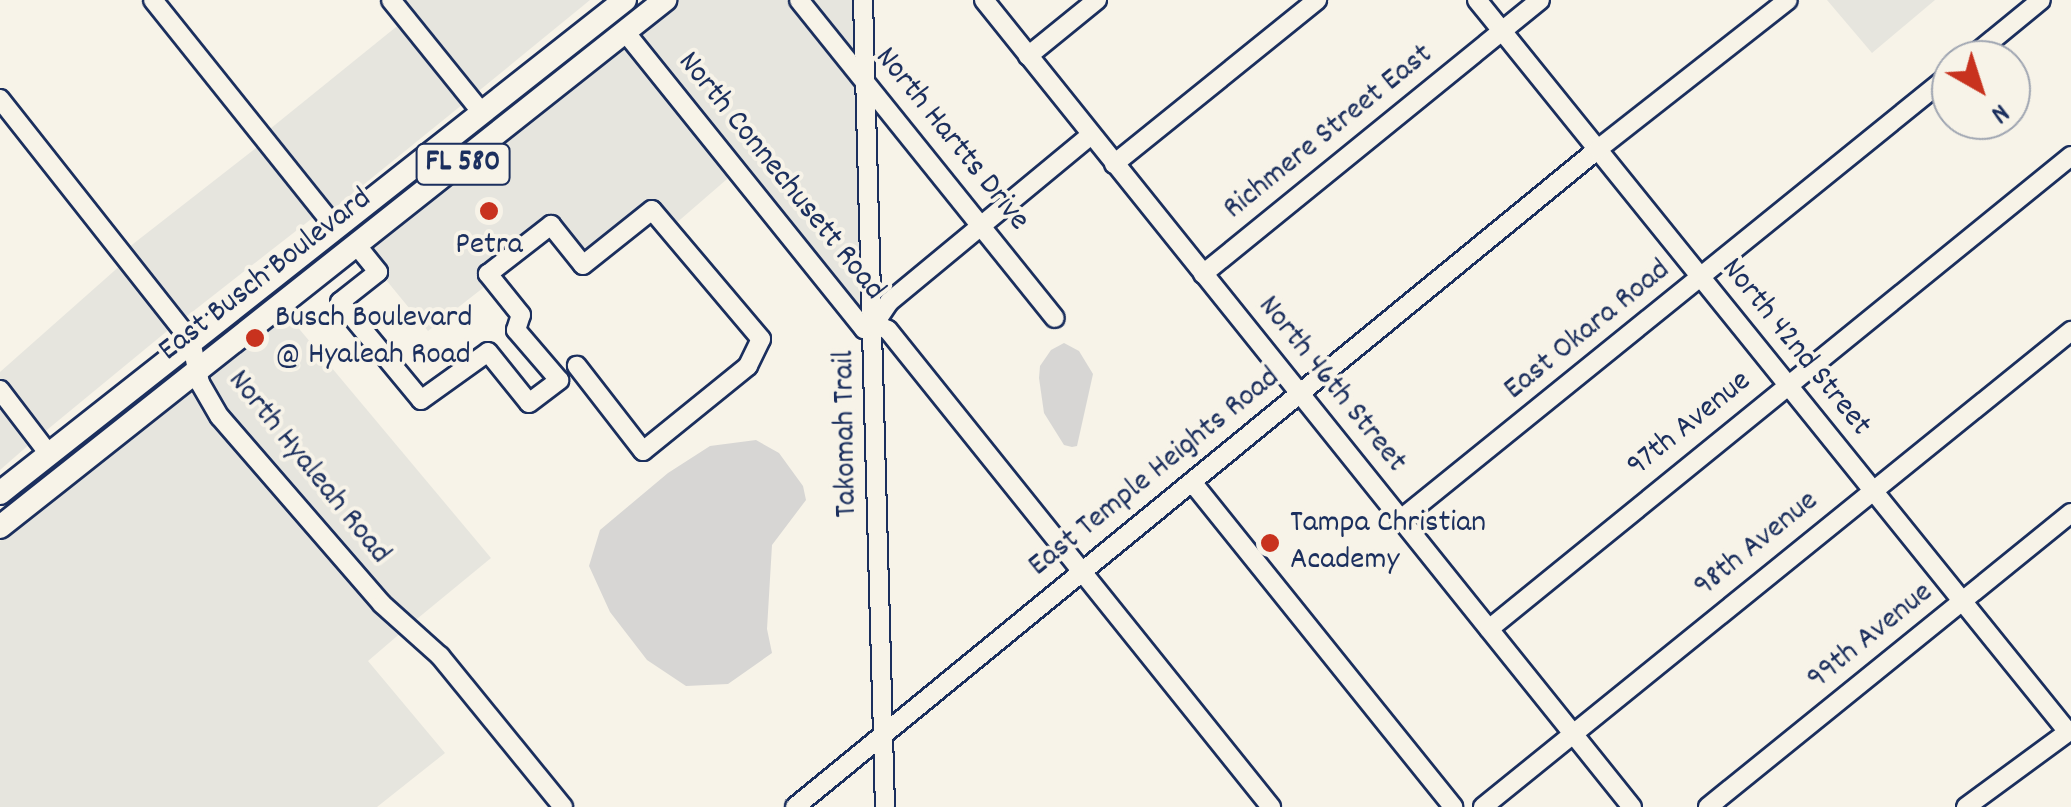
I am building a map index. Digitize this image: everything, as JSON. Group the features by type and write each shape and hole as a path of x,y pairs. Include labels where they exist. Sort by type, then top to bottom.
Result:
{"main road":[{"path":"626,32 630,12 639,0"},
{"name":"East Busch Boulevard","path":"0,527 367,240 665,0"},
{"name":"East Busch Boulevard","path":"0,493 592,27 614,3"},
{"path":"500,134 516,98 582,46 592,27"},
{"path":"367,240 386,206 470,142 482,114"}],"street":[{"path":"153,0 335,228"},
{"path":"391,0 482,114"},
{"name":"North Hartts Drive","path":"800,0 1056,318"},
{"name":"Takomah Trail","path":"864,0 885,807"},
{"name":"North 46th Street","path":"984,0 1632,807"},
{"path":"1028,56 1097,0"},
{"path":"1114,164 1317,0"},
{"name":"North 42nd Street","path":"1477,0 1871,491 2070,731"},
{"name":"Richmere Street East","path":"1203,274 1540,0"},
{"name":"East Temple Heights Road","path":"794,807 1598,149 1788,0"},
{"path":"1992,40 2041,0"},
{"name":"North Connechusett Road","path":"626,32 864,329 874,324 888,330 1271,807"},
{"name":"East Okara Road","path":"1401,519 1931,90"},
{"path":"0,99 191,341"},
{"path":"874,324 888,302 1091,136"},
{"name":"97th Avenue","path":"1489,629 2071,156"},
{"path":"367,240 378,272 340,302 421,400 488,352 530,404 559,380 516,330 521,315 488,274 551,225 583,265 652,210 761,339 748,366 643,451 576,366"},
{"name":"98th Avenue","path":"1483,807 2071,331"},
{"name":"North Hyaleah Road","path":"191,341 195,372 220,417 382,604 440,656 563,807"},
{"path":"0,390 49,454"},
{"path":"1192,482 1453,807"},
{"name":"99th Avenue","path":"1708,807 2071,513"},
{"path":"1966,807 2070,731"}],"shaded area":[{"path":"399,0 590,0 475,94"},
{"path":"676,0 791,0 857,81 868,318 848,298 639,32"},
{"path":"808,0 857,0 857,61"},
{"path":"1827,0 1935,0 1872,53"},
{"path":"401,23 465,102 331,211 267,132"},
{"path":"629,39 734,173 674,225 652,200 584,255 556,221 479,272 488,284 428,331 382,275 367,249"},
{"path":"261,144 316,215 182,320 126,249"},
{"path":"122,264 172,327 42,434 0,380 0,372"},
{"path":"285,312 491,558 412,623 386,599 225,413 203,375"},
{"path":"1064,343 1079,351 1093,374 1077,446 1072,447 1064,445 1044,413 1039,378 1040,366 1051,350"},
{"path":"193,384 403,631 368,661 445,753 377,807 0,807 0,541"},
{"path":"0,401 32,442 0,470"},
{"path":"756,440 779,453 803,486 806,500 772,545 767,629 772,653 728,684 686,686 647,660 610,612 589,566 600,530 668,473 710,446"}],"place":[{"name":"Petra","path":"489,211"},
{"name":"Busch Boulevard @ Hyaleah Road","path":"255,338"},
{"name":"Tampa Christian Academy","path":"1270,543"}]}
